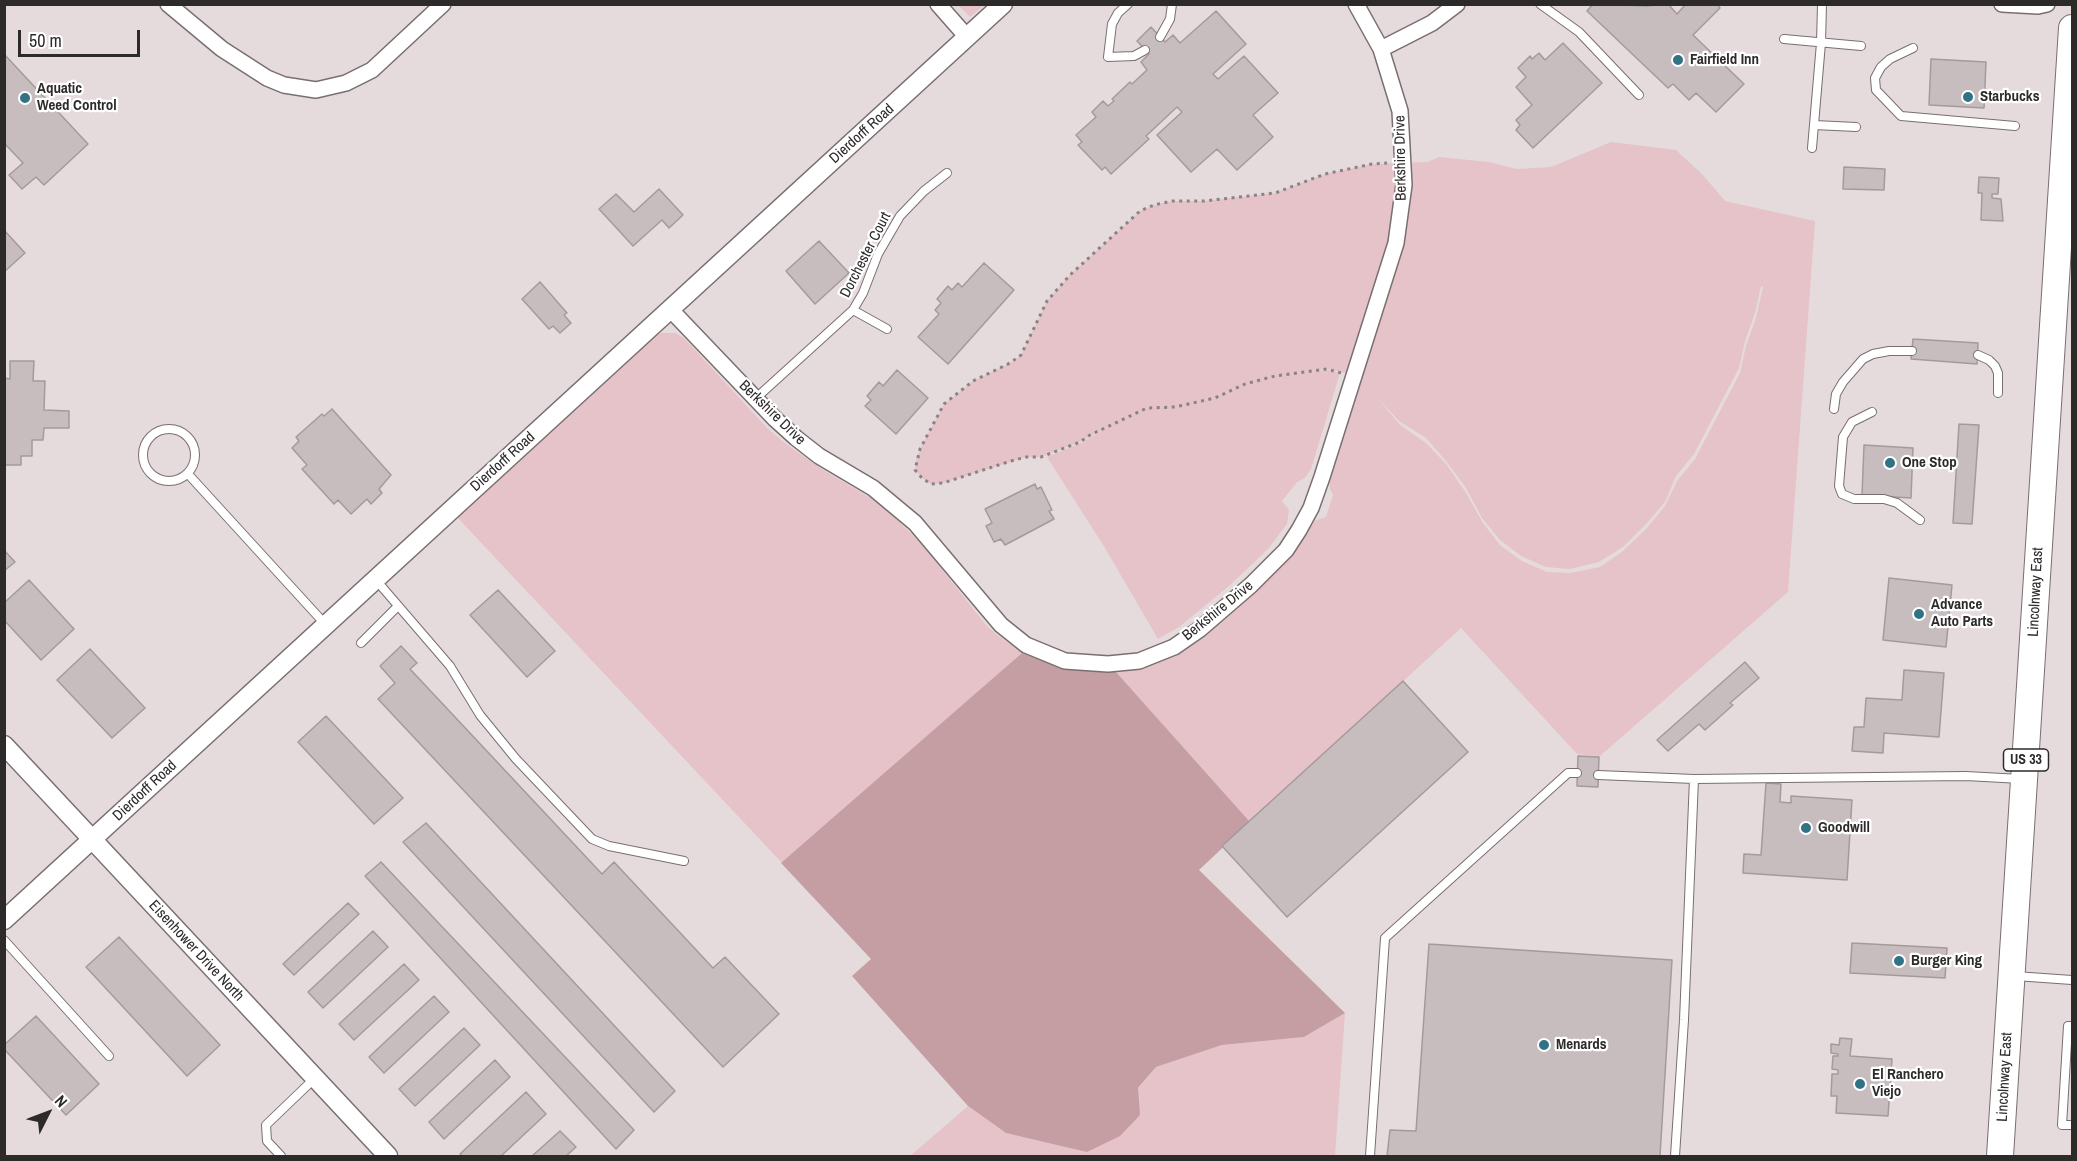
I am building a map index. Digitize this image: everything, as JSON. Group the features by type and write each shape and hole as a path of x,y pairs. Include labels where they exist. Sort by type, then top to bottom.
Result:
{"highway":[{"name":"Lincolnway East","path":"2000,1156 2073,28"}],"street":[{"path":"168,4 222,49 267,78 284,86 316,90 346,83 372,70 442,4"},
{"path":"938,4 967,37"},
{"name":"Dierdorff Road","path":"4,920 1003,4"},
{"name":"Berkshire Drive","path":"670,309 782,425 819,456 895,504 940,550 1001,625 1026,645 1065,661 1108,664 1139,661 1174,647 1200,629 1251,585 1286,550 1311,508 1396,243 1404,185 1400,111 1381,48 1356,4"},
{"path":"1381,48 1432,23 1457,4"},
{"path":"2002,4 2038,6 2047,4"},
{"name":"Eisenhower Drive North","path":"4,745 388,1156"}],"lane":[{"path":"1128,4 1118,13 1112,24 1108,57 1134,56 1145,50"},
{"path":"1160,37 1170,19 1172,4"},
{"path":"1540,4 1579,32 1639,95"},
{"path":"1812,148 1822,4"},
{"path":"1784,39 1861,46"},
{"path":"1913,48 1890,59 1881,67 1875,78 1876,90 1901,116 2015,126"},
{"path":"1814,124 1856,127"},
{"name":"Dorchester Court","path":"755,399 853,310 863,293 878,254 900,216 924,191 947,172"},
{"path":"853,310 887,329"},
{"path":"1834,409 1836,394 1863,359 1888,351 1912,351"},
{"path":"1978,355 1995,366 1998,373 1998,393"},
{"path":"1872,412 1852,422 1843,437 1839,486 1842,494 1854,500 1884,499 1897,503 1920,520"},
{"path":"165,428 173,428 188,436 196,451 188,474 171,482 154,477 147,470 142,452 150,436 165,428"},
{"path":"188,474 325,624"},
{"path":"375,579 450,666 480,715 516,759 592,839 609,846 684,861"},
{"path":"361,643 398,606"},
{"path":"1370,1156 1385,938 1568,773 1577,773"},
{"path":"1598,775 1694,779 1966,776 2025,780"},
{"path":"1675,1156 1684,1020 1694,779"},
{"path":"4,940 110,1056"},
{"path":"2011,976 2073,980"},
{"path":"2073,1026 2067,1026 2062,1125 2073,1125"},
{"path":"281,1156 267,1141 266,1125 315,1078"}],"path":[{"path":"1354,375 1327,369 1308,371 1245,384 1215,398 1174,406 1148,408 1080,442 1041,457 1026,457 943,483 931,484 915,470 920,449 944,404 973,381 1021,355 1047,301 1070,275 1140,211 1172,201 1204,201 1275,193 1325,174 1372,164 1404,163"}],"shaded area":[{"path":"958,5 984,5 970,17"},
{"path":"1611,142 1676,150 1703,175 1725,201 1815,221 1788,592 1600,756 1577,754 1461,628 1250,822 1116,672 1157,663 1177,654 1201,637 1267,581 1299,545 1314,521 1326,517 1333,495 1329,480 1360,382 1354,375 1327,369 1289,374 1327,370 1340,373 1311,469 1282,501 1289,510 1287,524 1268,549 1229,586 1179,627 1158,639 1105,548 1047,457 1081,443 1112,425 1080,442 1041,457 1026,457 943,483 931,484 915,470 920,449 944,404 973,381 1021,355 1047,301 1070,275 1140,211 1172,201 1204,201 1275,193 1325,174 1372,164 1428,162 1439,157 1489,162 1517,169 1551,167","holes":["1761,286 1763,287 1740,373 1695,459 1677,481 1665,506 1647,528 1623,551 1600,567 1571,573 1547,572 1522,561 1500,545 1483,523 1447,465 1426,443 1400,425 1376,396 1399,421 1426,438 1466,488 1482,518 1500,540 1521,556 1546,567 1570,569 1599,562 1623,547 1647,523 1665,502 1676,476 1694,454 1739,368"]},
{"path":"675,333 684,338 768,429 786,444 820,468 872,499 895,518 921,543 986,625 1022,653 783,864 456,516 656,335"},
{"path":"1022,653 1064,669 1116,672 1250,822 1199,870 1345,1013 1304,1037 1222,1045 1156,1067 1138,1088 1140,1115 1120,1136 1087,1152 1006,1133 968,1106 852,976 871,959 781,863"},
{"path":"1345,1013 1335,1156 910,1156 968,1106 1006,1133 1087,1151 1156,1067 1222,1045 1304,1037"}],"building":[{"name":"Fairfield Inn","path":"1593,4 1647,6 1668,4 1677,14 1686,4 1717,4 1720,8 1693,35 1744,84 1716,112 1696,93 1689,100 1673,84 1668,88 1587,11"},
{"path":"1216,11 1246,44 1213,74 1218,79 1244,56 1278,93 1253,115 1273,137 1237,170 1217,149 1191,172 1157,135 1182,112 1177,107 1146,136 1149,139 1111,174 1105,167 1102,170 1078,145 1082,142 1076,135 1096,117 1092,112 1103,101 1108,106 1130,82 1132,84 1147,70 1141,62 1149,54 1137,41 1151,27 1165,42 1173,35 1180,43"},
{"path":"1563,43 1602,83 1533,148 1516,130 1520,125 1516,120 1532,105 1516,87 1526,77 1518,68 1530,56 1532,59 1539,53 1545,60"},
{"name":"Aquatic Weed Control","path":"4,54 88,144 44,185 36,177 22,189 9,175 23,163 4,143"},
{"path":"1931,59 1986,62 1984,108 1929,105"},
{"path":"1844,167 1885,169 1884,190 1843,189"},
{"path":"1979,177 1999,178 1998,194 1992,194 1992,198 2001,199 2003,221 1981,220 1982,193 1978,193"},
{"path":"659,189 683,215 669,228 662,220 633,246 599,209 616,194 634,212"},
{"path":"4,230 25,253 4,272"},
{"path":"819,241 849,273 815,304 786,271"},
{"path":"984,263 1014,290 948,364 918,337 939,314 935,310 941,303 937,299 948,286 952,290 958,283 962,287"},
{"path":"540,282 567,313 564,315 571,323 560,333 553,326 549,329 522,299"},
{"path":"1913,339 1978,343 1977,364 1911,359"},
{"path":"10,361 34,361 33,381 45,381 44,410 69,411 69,428 44,428 43,440 32,440 32,456 21,456 21,465 4,465 4,378 10,379"},
{"path":"897,370 928,398 896,434 865,406 871,400 867,396 879,382 883,386"},
{"path":"332,409 391,475 379,489 382,493 371,504 367,499 351,514 338,500 334,504 302,469 307,465 292,448 299,441 296,437 322,414 324,416"},
{"path":"1959,424 1979,425 1972,524 1953,523"},
{"path":"1864,445 1913,448 1911,498 1862,495"},
{"path":"1035,484 1037,489 1041,487 1054,519 1005,545 1001,539 994,542 986,526 992,523 985,509"},
{"path":"4,550 15,562 4,571"},
{"path":"1889,578 1952,585 1946,647 1883,640"},
{"path":"29,580 74,629 41,660 4,620 4,603"},
{"path":"498,590 555,651 527,677 470,615"},
{"path":"401,646 417,663 410,669 602,874 614,862 713,968 725,957 779,1014 723,1067 378,699 395,683 380,666"},
{"path":"90,649 145,708 112,738 57,680"},
{"path":"1745,662 1759,678 1730,703 1733,705 1705,730 1699,724 1668,751 1657,740"},
{"path":"1904,670 1944,673 1939,737 1884,733 1883,753 1852,751 1854,727 1864,727 1866,698 1902,700"},
{"path":"1403,681 1468,752 1287,917 1222,846"},
{"path":"326,716 403,798 374,824 298,742"},
{"path":"1578,756 1599,757 1598,787 1577,786"},
{"name":"Goodwill","path":"1766,783 1781,784 1780,802 1791,803 1791,796 1852,800 1847,880 1743,873 1744,854 1761,855"},
{"path":"426,823 675,1091 654,1112 403,842"},
{"path":"381,862 634,1130 616,1149 365,876"},
{"path":"348,903 359,914 294,975 283,964"},
{"path":"373,931 388,947 323,1008 308,992"},
{"path":"119,937 220,1045 187,1076 86,967"},
{"name":"Burger King","path":"1852,943 1947,948 1945,978 1850,973"},
{"name":"Menards","path":"1429,944 1672,960 1660,1156 1387,1156 1390,1130 1416,1131"},
{"path":"404,964 419,980 354,1040 339,1024"},
{"path":"434,996 449,1012 384,1073 369,1057"},
{"path":"36,1016 99,1084 66,1115 4,1049 4,1045"},
{"path":"464,1028 480,1045 415,1106 399,1089"},
{"path":"1840,1038 1852,1039 1850,1056 1892,1059 1888,1116 1836,1113 1837,1096 1831,1096 1832,1074 1838,1074 1838,1070 1832,1069 1833,1056 1838,1056 1838,1054 1831,1053 1831,1044 1839,1045"},
{"path":"495,1060 510,1077 444,1139 429,1122"},
{"path":"526,1092 546,1114 501,1156 463,1156 460,1154"},
{"path":"560,1131 576,1147 566,1156 532,1156"}],"place":[{"name":"Fairfield Inn","path":"1678,60"},
{"name":"Starbucks","path":"1968,97"},
{"name":"Aquatic Weed Control","path":"25,98"},
{"name":"One Stop","path":"1890,463"},
{"name":"Advance Auto Parts","path":"1919,614"},
{"name":"Goodwill","path":"1806,828"},
{"name":"Burger King","path":"1899,961"},
{"name":"Menards","path":"1544,1045"},
{"name":"El Ranchero Viejo","path":"1860,1084"}]}
